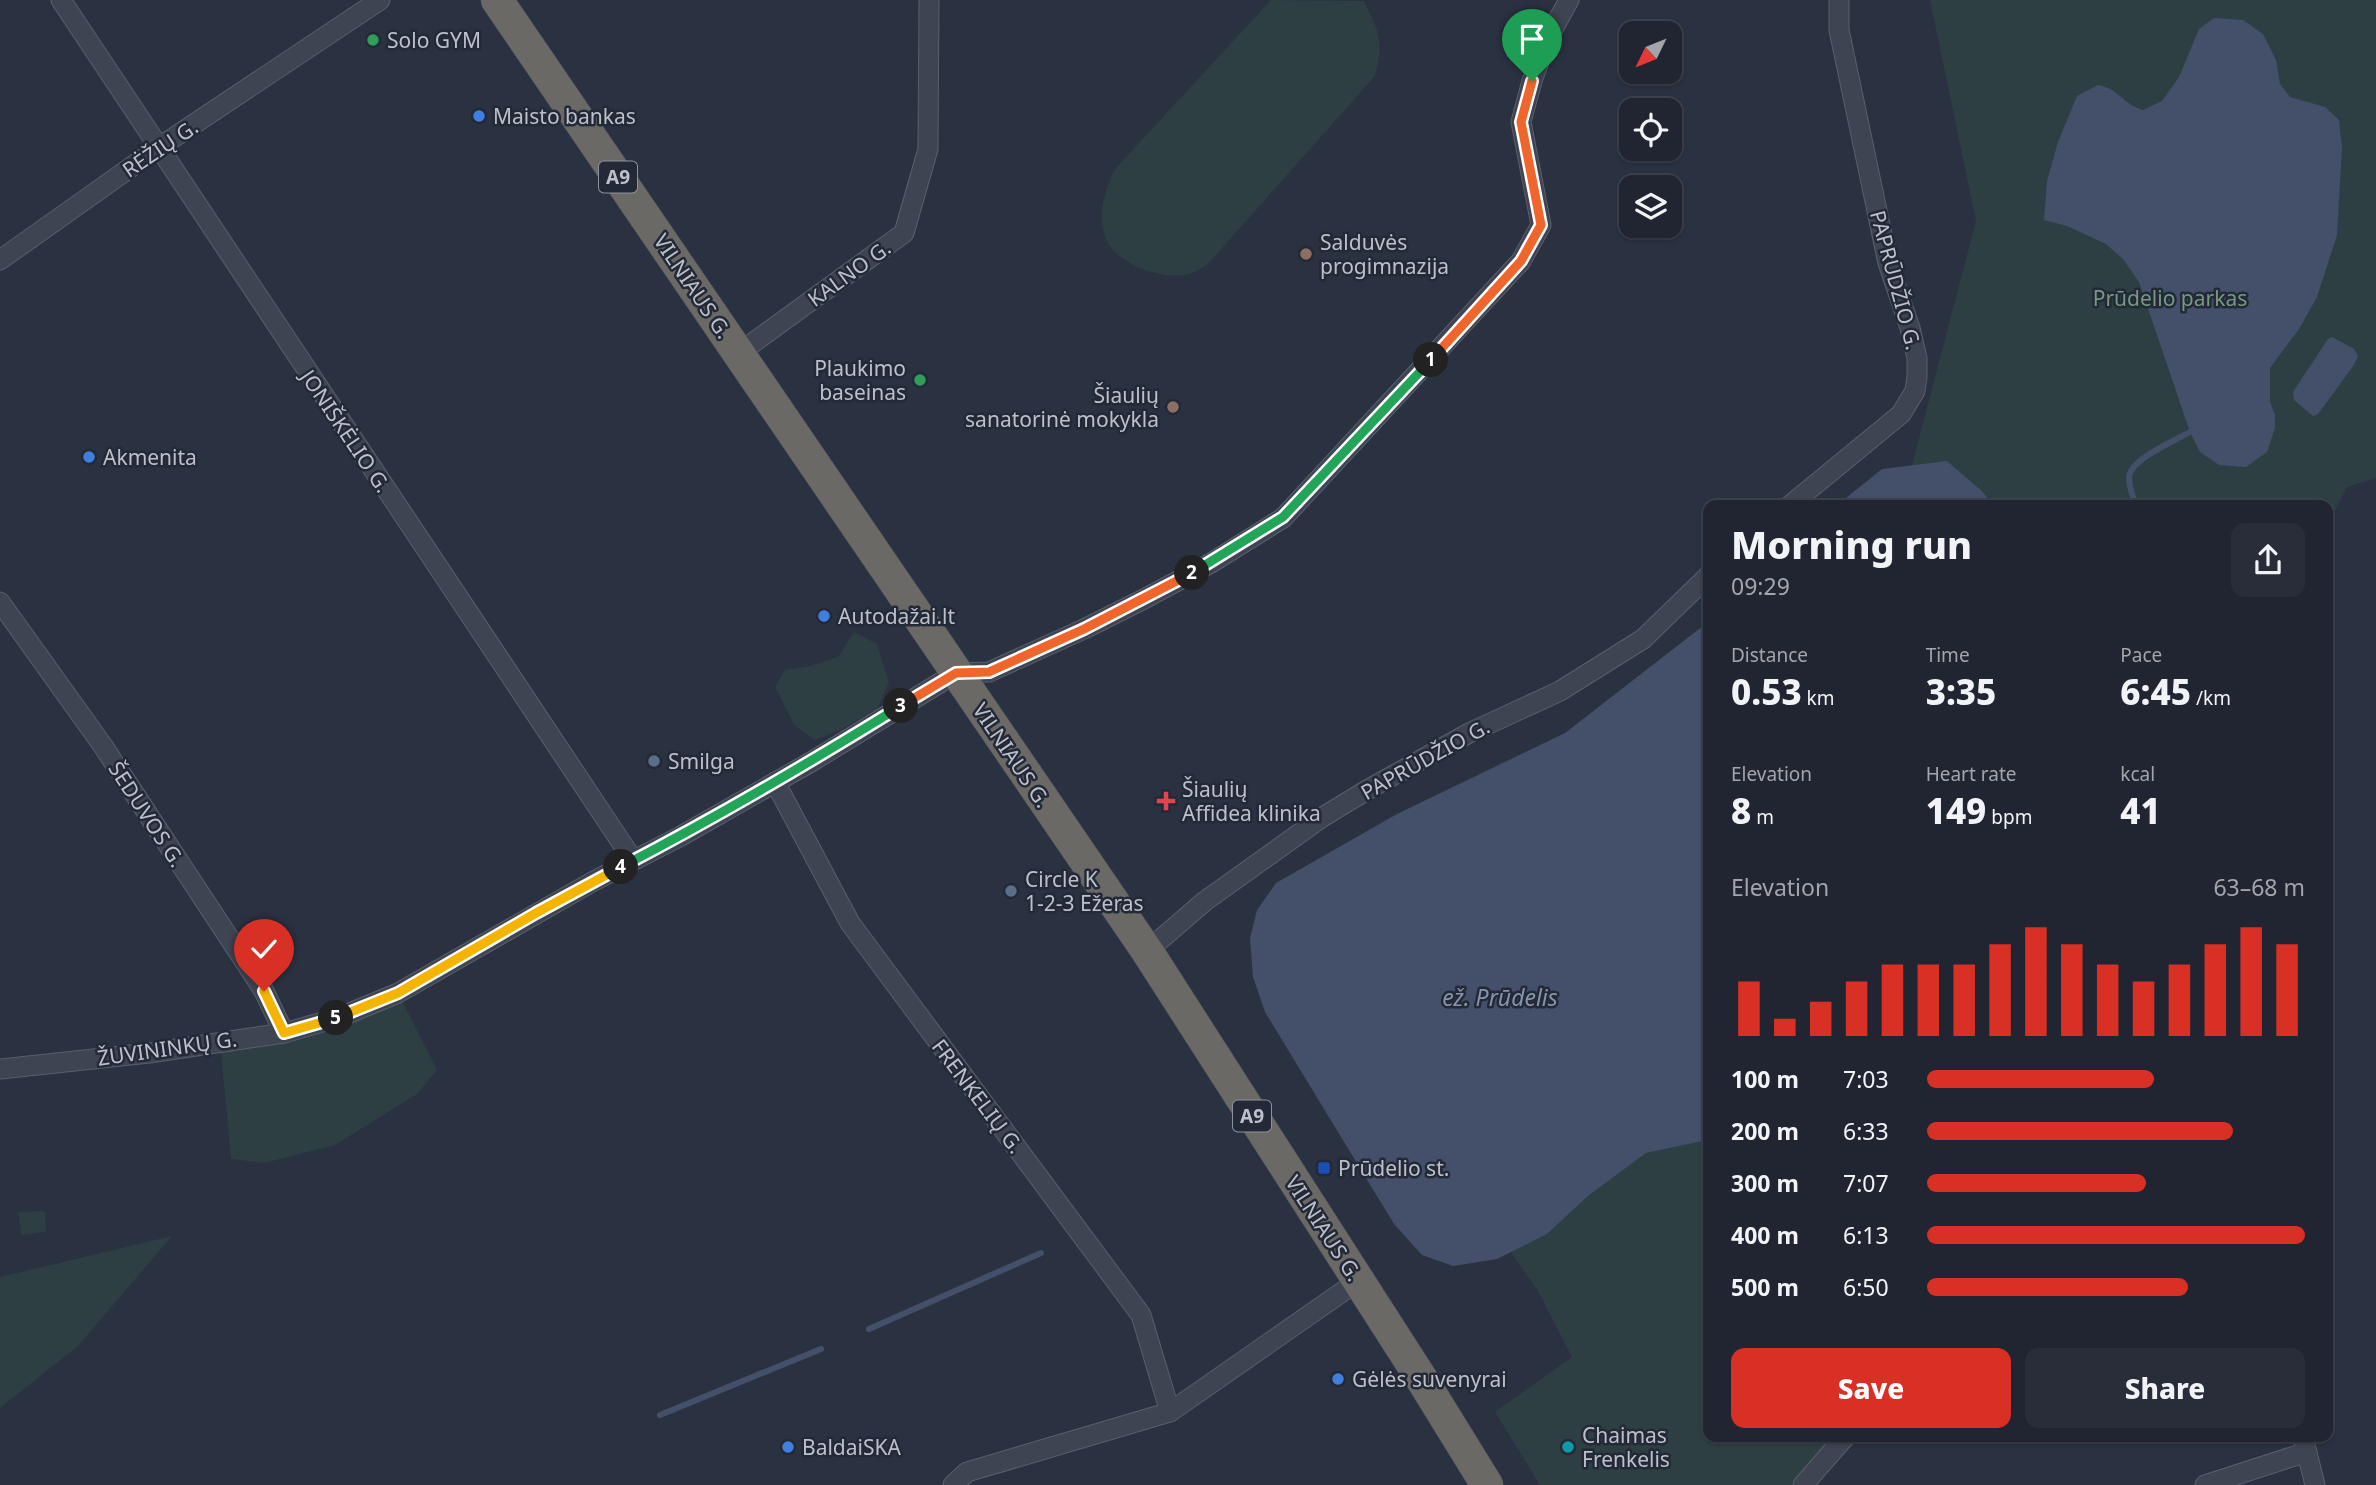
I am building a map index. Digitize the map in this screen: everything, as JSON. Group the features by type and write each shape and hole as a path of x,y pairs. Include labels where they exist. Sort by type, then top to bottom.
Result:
{"highway":[{"name":"VILNIAUS G.","path":"497,0 1147,951 1488,1485"}],"street":[{"name":"JONIŠKĖLIO G.","path":"61,0 633,860"},
{"name":"RĖŽIŲ G.","path":"0,260 158,148 380,0"},
{"name":"KALNO G.","path":"739,353 904,233 928,149 929,0"},
{"path":"956,673 989,672 1084,629 1212,563 1283,517 1450,340 1521,261 1541,225 1521,122 1547,40 1569,0"},
{"name":"PAPRŪDŽIO G.","path":"1796,500 1901,414 1915,391 1917,377 1917,358 1888,263 1839,30 1839,0"},
{"name":"PAPRŪDŽIO G.","path":"1147,951 1205,901 1344,804 1469,733 1560,691 1643,639 1703,581"},
{"name":"ŠEDUVOS G.","path":"0,602 103,746 264,991 284,1033"},
{"name":"ŽUVININKŲ G.","path":"0,1069 149,1053 284,1033 340,1017 398,993 536,913 681,836 956,673"},
{"name":"FRENKELIŲ G.","path":"775,782 850,923 1141,1315 1170,1412"},
{"path":"953,1485 967,1472 1170,1412 1358,1281"},
{"path":"1803,1485 1841,1442"},
{"path":"2205,1485 2305,1444 2315,1485"}],"green space":[{"path":"1271,0 1364,1 1378,37 1379,54 1375,76 1208,264 1178,276 1153,272 1129,262 1110,247 1103,228 1103,202 1115,169"},
{"name":"Prūdelio parkas","path":"1930,0 2376,0 2376,478 2347,487 2333,515 2333,500 1989,500 1983,492 1912,465 1976,221"},
{"path":"854,632 877,644 889,683 877,709 840,730 815,740 795,726 775,687 785,670 838,657"},
{"path":"398,993 437,1070 417,1094 335,1145 264,1163 231,1159 220,1041"},
{"path":"1703,1141 1703,1442 1841,1442 1803,1485 1540,1485 1495,1412 1572,1357 1538,1291 1510,1251 1547,1234 1588,1196 1646,1153"},
{"path":"45,1211 46,1232 21,1235 18,1212"},
{"path":"172,1236 78,1346 0,1408 0,1277"}],"water":[{"path":"2214,18 2243,20 2263,34 2276,60 2280,84 2290,97 2325,107 2339,120 2342,148 2337,235 2317,297 2299,329 2270,368 2270,402 2275,415 2275,428 2267,452 2246,467 2219,465 2200,452 2190,432 2139,282 2123,259 2106,244 2067,226 2044,220 2047,181 2058,142 2077,96 2098,85 2112,90 2143,110 2162,101 2179,77 2199,29"},
{"path":"2332,337 2354,349 2358,356 2318,414 2313,416 2294,400 2293,392 2328,339"},
{"path":"1947,461 1989,500 1843,500 1882,469"},
{"name":"ež. Prūdelis","path":"1703,626 1703,1141 1646,1153 1588,1196 1547,1234 1497,1259 1453,1266 1422,1255 1394,1224 1265,1012 1253,977 1250,938 1257,910 1276,883 1397,814 1565,733"}],"waterway":[{"path":"2134,500 2129,478 2136,464 2190,432"},
{"path":"869,1329 1041,1253"},
{"path":"660,1415 821,1349"}],"place":[{"name":"Solo GYM","path":"373,40"},
{"name":"Maisto bankas","path":"479,116"},
{"name":"Salduvės progimnazija","path":"1306,254"},
{"name":"Plaukimo baseinas","path":"920,380"},
{"name":"Šiaulių sanatorinė mokykla","path":"1173,407"},
{"name":"Akmenita","path":"89,457"},
{"name":"Autodažai.lt","path":"824,616"},
{"name":"Smilga","path":"654,761"},
{"name":"Šiaulių Affidea klinika","path":"1166,801"},
{"name":"Circle K 1-2-3 Ežeras","path":"1011,891"},
{"name":"Prūdelio st.","path":"1324,1168"},
{"name":"Gėlės suvenyrai","path":"1338,1379"},
{"name":"BaldaiSKA","path":"788,1447"},
{"name":"Chaimas Frenkelis","path":"1568,1447"}],"route":[{"path":"264,991 284,1033 340,1017 398,993 536,913 681,836 811,762 956,673 989,672 1084,629 1212,563 1283,517 1450,340 1521,261 1529,248 1541,225 1521,122 1532,81"}]}
